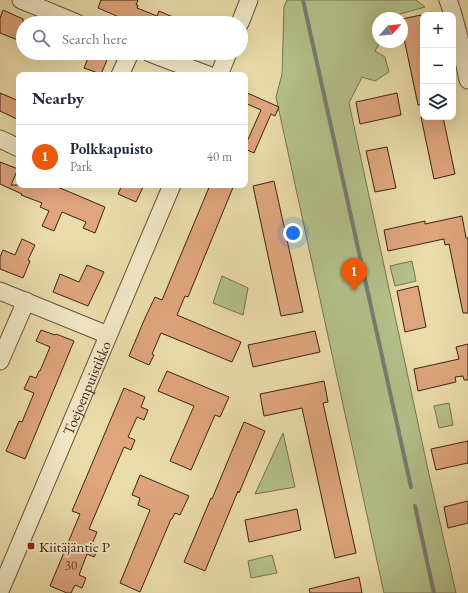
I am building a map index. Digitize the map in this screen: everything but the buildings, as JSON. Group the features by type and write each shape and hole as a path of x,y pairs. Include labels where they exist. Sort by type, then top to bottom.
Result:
{"street":[{"path":"21,0 59,16"},
{"path":"243,16 249,0"},
{"path":"448,0 457,30 468,80"},
{"path":"121,72 127,60"},
{"path":"168,60 200,72"},
{"path":"220,72 225,60"},
{"path":"0,139 16,147"},
{"name":"Toejoenpuistikko","path":"0,592 171,188"},
{"path":"0,291 108,335"},
{"path":"0,361 26,301"}],"green space":[{"path":"287,0 416,0 425,7 407,12 372,12 372,48 377,48 375,51 385,57 389,72 375,81 362,77 349,103 456,593 384,593 276,97 282,74 284,7"},
{"path":"412,261 416,281 395,286 390,266"},
{"path":"222,276 248,288 243,315 213,303"},
{"path":"449,403 453,425 439,428 434,406"},
{"path":"283,433 295,487 255,494"},
{"path":"272,555 277,573 251,578 248,561"}],"waterway":[{"path":"303,0 411,487"},
{"path":"415,506 434,593"}],"place":[{"name":"Polkkapuisto","path":"354,291"},
{"name":"Kiitäjäntie P","path":"31,546"}]}
